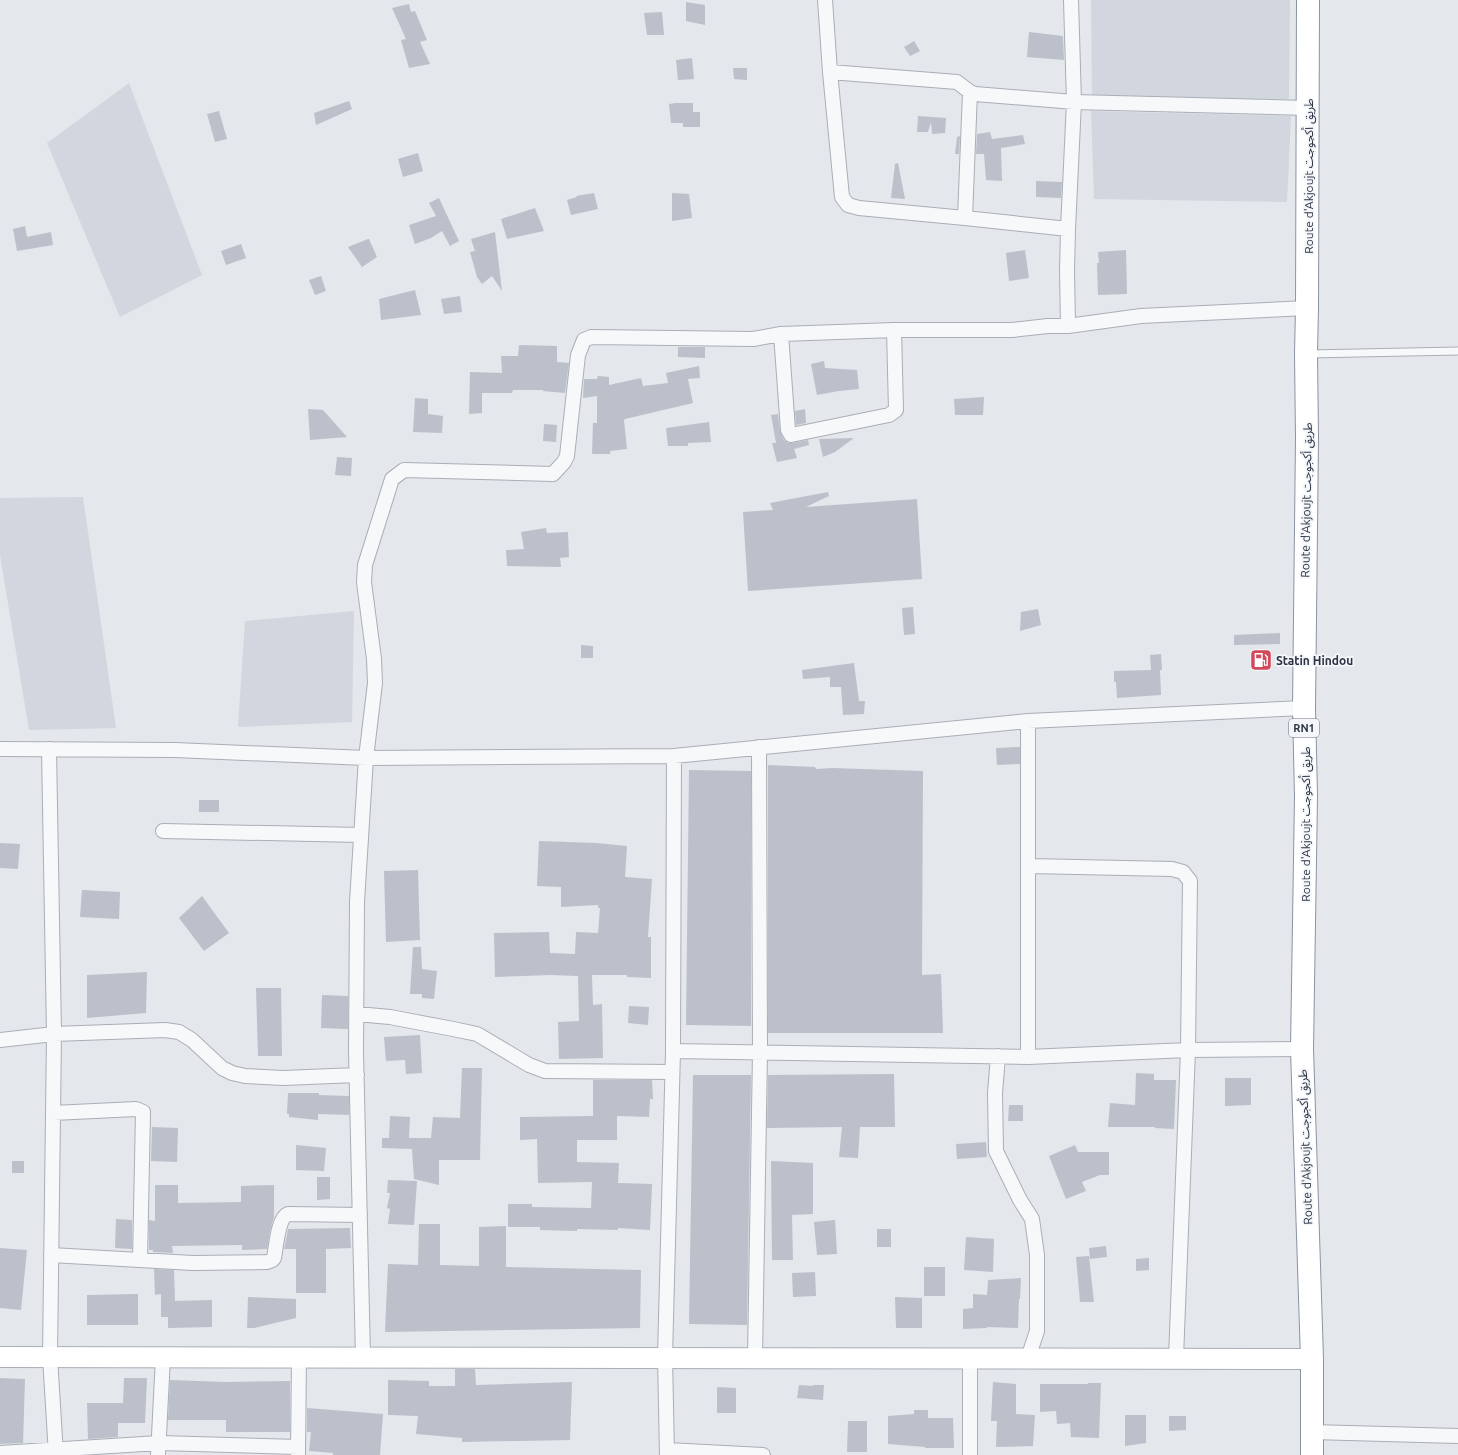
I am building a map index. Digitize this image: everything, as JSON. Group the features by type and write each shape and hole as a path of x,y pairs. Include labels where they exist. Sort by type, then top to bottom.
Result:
{"highway":[{"name":"Route d'Akjoujt طريق أكجوجت","path":"1308,0 1307,438 1304,708 1306,796 1302,1049 1312,1359 1312,1455"}],"street":[{"path":"825,0 830,72 842,197 848,205 859,208 1068,229"},
{"path":"1068,326 1068,229 1074,102 1071,0"},
{"path":"830,72 957,82 970,92 1074,102 1308,108"},
{"path":"965,218 970,92"},
{"path":"363,1357 356,1014 357,902 366,758 374,683 374,658 364,582 365,565 392,479 397,473 404,470 553,474 564,462 566,456 578,355 584,340 591,337 753,339 781,334 894,330 1012,330 1048,326 1068,326 1141,316 1307,308"},
{"path":"781,334 788,430 791,435 889,415 896,410 894,330"},
{"path":"0,749 175,750 366,758 674,756 1028,721 1304,708"},
{"path":"1028,721 1028,1057"},
{"path":"756,1358 760,1052 759,748"},
{"path":"49,749 54,1034 50,1357 56,1452"},
{"path":"674,756 673,1051 665,1357 666,1452 761,1455"},
{"path":"163,831 361,835"},
{"path":"1028,866 1172,869 1184,872 1190,881 1188,1050 1176,1358"},
{"path":"356,1014 390,1017 453,1028 477,1034 529,1065 545,1071 672,1072"},
{"path":"0,1040 54,1034 165,1030 179,1032 192,1040 222,1068 232,1073 245,1076 283,1078 357,1075"},
{"path":"673,1051 1028,1057 1188,1050 1302,1049"},
{"path":"998,1056 996,1093 996,1151 1020,1200 1032,1219 1038,1255 1037,1331 1028,1358"},
{"path":"53,1113 136,1109 143,1112 140,1260"},
{"path":"51,1255 193,1263 267,1262 274,1258 281,1222 285,1215 360,1215"},
{"path":"0,1357 1312,1359"},
{"path":"158,1449 163,1357"},
{"path":"0,1454 158,1449 298,1451 299,1357"},
{"path":"970,1358 970,1455"},
{"path":"1312,1432 1458,1436"}],"lane":[{"path":"1306,354 1458,351"}],"shaded area":[{"path":"1091,0 1290,0 1289,99 1092,96"},
{"path":"129,83 202,275 120,317 47,143"},
{"path":"1091,111 1291,116 1287,202 1094,199"},
{"path":"83,497 116,728 29,730 0,555 0,498"},
{"path":"354,611 352,722 238,727 245,621"}],"building":[{"path":"686,2 705,5 705,25 686,21"},
{"path":"409,4 411,12 415,11 427,40 420,42 430,64 409,68 401,40 406,39 392,8"},
{"path":"662,12 664,35 647,35 644,13"},
{"path":"1029,32 1063,36 1064,60 1027,57"},
{"path":"914,41 920,51 910,56 904,47"},
{"path":"692,58 694,79 678,80 676,60"},
{"path":"733,68 747,68 747,80 734,79"},
{"path":"349,101 352,109 316,125 314,113"},
{"path":"693,103 693,112 700,112 700,127 683,127 683,123 671,123 669,104"},
{"path":"219,111 227,139 215,142 207,114"},
{"path":"918,116 946,118 945,133 932,134 931,122 928,132 917,132"},
{"path":"990,132 992,139 1023,135 1025,144 1001,148 1002,181 986,180 984,154 976,154 977,134"},
{"path":"960,136 959,154 955,154 957,137"},
{"path":"418,153 423,171 403,177 398,159"},
{"path":"898,163 905,199 891,198 895,164"},
{"path":"1036,181 1062,182 1061,198 1036,197"},
{"path":"594,193 598,209 571,215 567,200 577,197 576,196"},
{"path":"672,193 689,194 692,218 672,221"},
{"path":"439,198 459,241 450,246 442,231 431,238 415,244 409,225 436,216 429,203"},
{"path":"535,208 544,231 507,239 501,219"},
{"path":"25,226 27,237 51,232 53,245 17,251 13,229"},
{"path":"495,232 502,291 492,276 482,284 477,277 470,252 475,251 471,239"},
{"path":"368,239 377,257 362,267 348,247"},
{"path":"241,244 246,258 226,265 221,251"},
{"path":"1025,250 1029,278 1009,281 1006,253"},
{"path":"1126,250 1127,294 1098,295 1098,252"},
{"path":"321,276 326,291 315,295 309,280"},
{"path":"415,290 421,315 381,320 379,299"},
{"path":"460,296 462,312 444,314 441,299"},
{"path":"519,345 557,346 557,362 569,363 565,393 543,390 513,390 512,393 482,393 482,413 469,414 470,372 502,373 501,356 518,356"},
{"path":"678,347 705,347 705,358 678,357"},
{"path":"824,361 825,368 857,370 859,389 817,395 811,364"},
{"path":"699,366 700,378 688,379 693,403 625,419 627,449 610,451 610,454 592,454 593,423 597,423 597,396 583,398 584,379 597,379 598,376 609,377 609,385 641,378 643,386 668,383 666,373"},
{"path":"984,397 983,415 955,415 954,399"},
{"path":"415,398 428,399 428,414 443,416 442,433 413,432"},
{"path":"308,409 323,410 347,437 310,440"},
{"path":"805,409 806,423 796,425 795,411"},
{"path":"778,414 780,431 784,440 788,443 792,443 808,440 809,445 794,449 797,458 777,462 772,443 776,443 771,415"},
{"path":"709,422 711,442 688,443 688,446 668,446 666,428"},
{"path":"544,424 557,425 556,442 543,441"},
{"path":"854,438 835,452 823,457 819,439"},
{"path":"337,457 352,458 351,476 335,475"},
{"path":"828,492 829,496 806,507 917,499 922,579 748,591 743,512 773,510 770,503"},
{"path":"546,528 547,533 568,532 569,557 560,558 561,567 507,566 506,550 524,549 521,532"},
{"path":"913,607 915,634 904,635 902,608"},
{"path":"1038,609 1041,625 1020,631 1021,612"},
{"path":"1280,633 1280,644 1234,645 1234,635"},
{"path":"581,645 593,646 593,658 581,658"},
{"path":"1161,654 1161,695 1117,698 1116,682 1114,682 1114,671 1151,670 1150,655"},
{"path":"854,663 859,701 865,701 864,714 843,715 841,687 830,687 830,677 803,679 802,670"},
{"path":"1020,747 1020,764 997,765 996,748"},
{"path":"768,765 815,767 816,769 832,768 923,771 922,975 941,974 943,1033 768,1033"},
{"path":"689,770 751,771 751,1026 686,1025"},
{"path":"199,800 219,800 219,812 199,812"},
{"path":"539,841 596,843 627,846 625,877 652,879 648,937 651,937 651,978 627,977 627,975 592,975 593,1005 602,1004 603,1058 559,1059 558,1022 579,1021 578,976 551,975 495,977 494,933 549,932 550,953 575,954 576,932 598,933 600,908 598,908 598,905 561,907 561,887 537,886"},
{"path":"0,843 20,844 18,869 0,868"},
{"path":"418,870 420,940 386,942 384,871"},
{"path":"82,890 120,892 119,919 80,917"},
{"path":"202,896 229,933 204,951 179,918"},
{"path":"413,947 421,947 422,969 437,971 434,999 422,998 422,994 410,994"},
{"path":"147,972 146,1013 87,1018 87,975"},
{"path":"256,988 281,988 282,1056 258,1056"},
{"path":"322,995 348,996 348,1029 321,1028"},
{"path":"629,1006 649,1007 648,1025 628,1023"},
{"path":"420,1035 422,1073 406,1074 405,1060 386,1061 384,1037"},
{"path":"462,1068 482,1068 480,1160 439,1160 439,1185 414,1179 412,1149 382,1148 382,1138 389,1138 390,1116 410,1117 409,1138 431,1138 433,1117 460,1118"},
{"path":"1136,1073 1154,1074 1154,1080 1176,1080 1174,1129 1155,1127 1108,1127 1110,1103 1135,1105"},
{"path":"894,1074 895,1127 860,1127 858,1158 839,1157 842,1127 767,1128 768,1075"},
{"path":"693,1075 751,1075 747,1325 689,1324"},
{"path":"1225,1078 1251,1078 1251,1105 1225,1106"},
{"path":"593,1080 652,1080 653,1099 650,1099 649,1117 617,1116 617,1140 577,1140 577,1162 619,1163 618,1183 652,1184 650,1230 618,1228 618,1230 577,1229 577,1231 540,1230 540,1227 508,1227 508,1204 532,1204 532,1207 591,1208 592,1182 538,1183 537,1139 520,1140 520,1117 593,1116"},
{"path":"288,1093 319,1093 319,1095 349,1096 349,1115 318,1114 318,1120 289,1117 289,1114 287,1114"},
{"path":"1009,1105 1023,1105 1023,1121 1008,1121"},
{"path":"152,1127 178,1128 177,1162 151,1161"},
{"path":"986,1142 987,1157 957,1159 956,1144"},
{"path":"296,1145 326,1148 324,1171 296,1170"},
{"path":"1075,1145 1078,1152 1109,1152 1109,1175 1100,1175 1082,1182 1086,1191 1066,1199 1049,1156"},
{"path":"12,1161 24,1161 24,1173 12,1173"},
{"path":"771,1161 813,1163 813,1214 792,1215 793,1260 772,1260"},
{"path":"317,1177 330,1177 330,1199 317,1200"},
{"path":"388,1180 417,1181 414,1225 388,1224 390,1209 387,1208 390,1193 387,1193"},
{"path":"155,1185 178,1185 178,1203 241,1202 241,1186 274,1185 274,1217 267,1249 242,1250 242,1245 172,1246 173,1253 153,1252 153,1250 149,1250 149,1220 155,1221"},
{"path":"116,1219 132,1220 132,1249 115,1248"},
{"path":"835,1220 837,1254 817,1255 814,1222"},
{"path":"419,1224 440,1224 440,1265 479,1266 479,1227 506,1226 506,1267 641,1270 640,1328 385,1332 388,1264 418,1265"},
{"path":"350,1228 351,1248 326,1249 326,1293 296,1293 296,1249 284,1249 288,1229"},
{"path":"877,1229 891,1229 891,1247 877,1247"},
{"path":"966,1237 994,1239 993,1272 964,1270"},
{"path":"1106,1246 1107,1257 1090,1259 1089,1248"},
{"path":"0,1248 27,1250 21,1310 0,1308"},
{"path":"1089,1256 1094,1302 1080,1302 1076,1257"},
{"path":"1149,1258 1149,1270 1136,1271 1136,1259"},
{"path":"924,1267 945,1267 945,1296 924,1296"},
{"path":"154,1269 174,1270 175,1301 212,1300 212,1327 168,1328 168,1317 161,1317 161,1294 155,1295"},
{"path":"815,1272 816,1296 793,1297 792,1273"},
{"path":"1021,1278 1018,1328 987,1327 963,1329 963,1309 973,1308 973,1294 987,1295 988,1280"},
{"path":"138,1294 138,1325 87,1325 87,1295"},
{"path":"248,1297 296,1299 296,1318 254,1328 247,1328"},
{"path":"895,1297 922,1298 922,1328 896,1328"},
{"path":"455,1369 475,1369 476,1385 572,1382 570,1440 462,1442 462,1438 416,1434 418,1416 388,1415 388,1380 429,1381 429,1386 455,1386"},
{"path":"0,1378 25,1379 23,1443 0,1444"},
{"path":"124,1378 147,1378 145,1423 118,1423 118,1437 88,1439 87,1403 123,1403"},
{"path":"170,1380 226,1382 290,1381 290,1432 226,1432 226,1420 168,1420"},
{"path":"993,1382 1016,1384 1016,1414 1035,1415 1033,1446 996,1447 997,1421 991,1421"},
{"path":"1101,1383 1099,1438 1071,1437 1070,1423 1057,1424 1056,1411 1040,1412 1040,1384"},
{"path":"799,1385 824,1385 823,1400 797,1398"},
{"path":"717,1387 736,1388 736,1413 717,1413"},
{"path":"307,1408 383,1414 380,1455 333,1455 333,1453 309,1451 311,1432 307,1432"},
{"path":"914,1410 928,1410 928,1418 953,1418 954,1448 925,1448 888,1444 888,1416 914,1414"},
{"path":"1125,1415 1146,1415 1146,1443 1125,1446"},
{"path":"1169,1416 1186,1416 1186,1430 1169,1431"},
{"path":"848,1421 867,1421 867,1452 847,1452"}],"place":[{"name":"Statin Hindou","path":"1261,660"}]}
